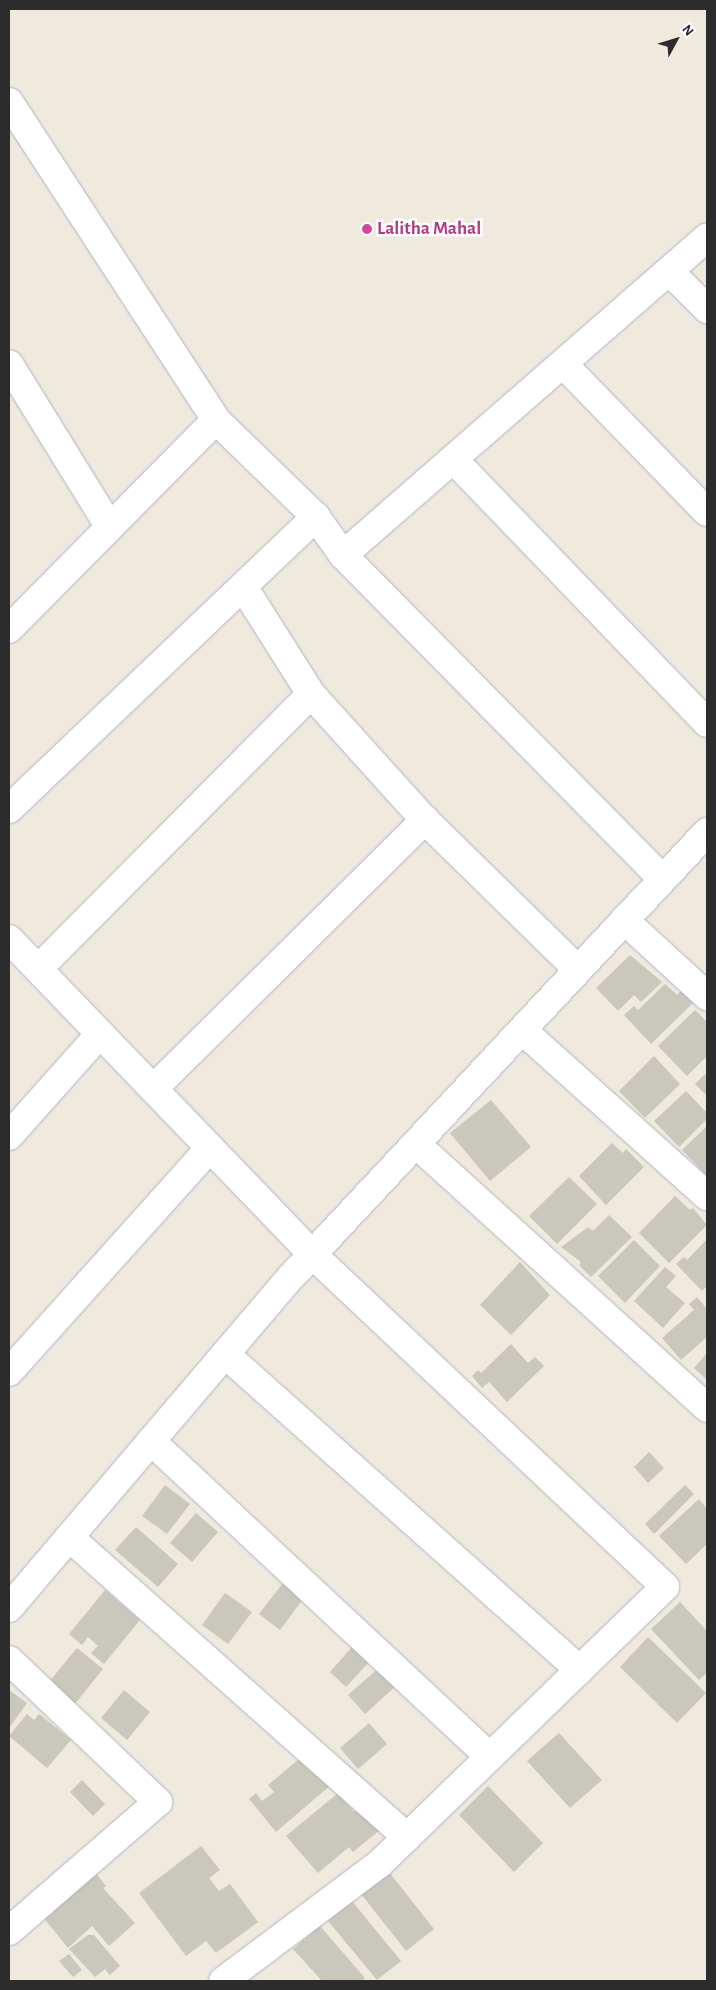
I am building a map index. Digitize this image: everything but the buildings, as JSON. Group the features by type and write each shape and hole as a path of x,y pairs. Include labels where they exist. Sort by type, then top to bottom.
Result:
{"street":[{"path":"9,102 216,420 316,517 343,555 663,879"},
{"path":"343,555 707,238"},
{"path":"669,271 707,309"},
{"path":"9,364 109,526"},
{"path":"563,364 707,512"},
{"path":"9,629 216,420"},
{"path":"453,459 707,723"},
{"path":"9,809 244,588 316,517"},
{"path":"244,588 311,694 425,820 578,970"},
{"path":"38,969 311,694"},
{"path":"153,1089 425,820"},
{"path":"9,1608 312,1254 707,832"},
{"path":"624,920 707,996"},
{"path":"9,939 312,1254 665,1588 379,1864 223,1981"},
{"path":"522,1030 707,1196"},
{"path":"9,1136 100,1034"},
{"path":"416,1144 707,1408"},
{"path":"9,1372 210,1148"},
{"path":"225,1354 580,1670"},
{"path":"151,1441 490,1757"},
{"path":"69,1537 407,1837"},
{"path":"9,1660 158,1802 9,1931"}],"place":[{"name":"Lalitha Mahal","path":"367,229"}]}
